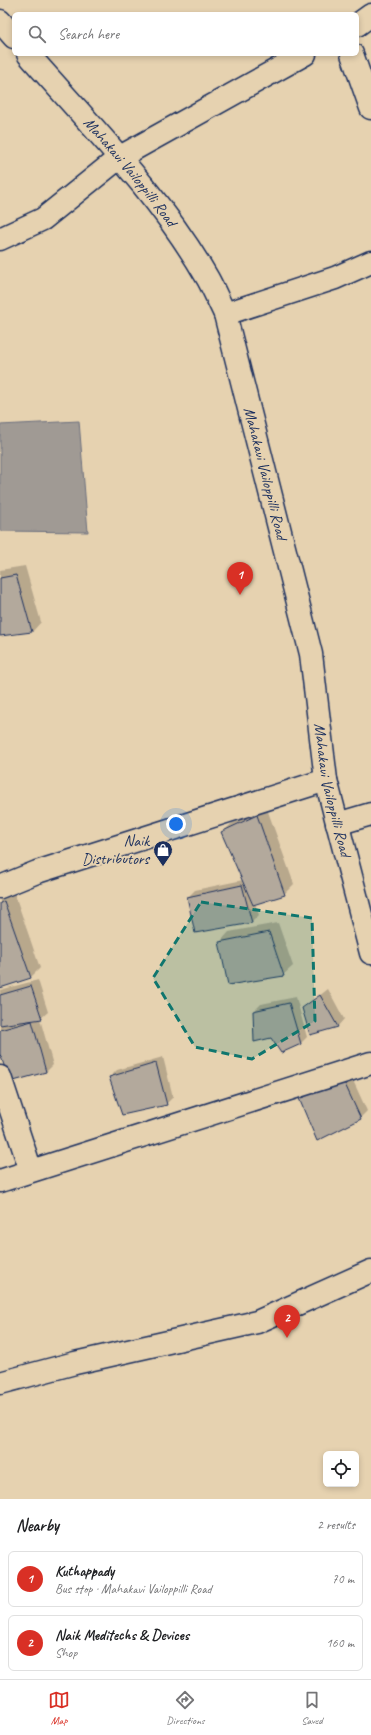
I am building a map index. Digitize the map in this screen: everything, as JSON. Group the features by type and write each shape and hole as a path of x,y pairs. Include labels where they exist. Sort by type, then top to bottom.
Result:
{"street":[{"path":"359,24 371,15"},
{"path":"0,21 12,35"},
{"name":"Mahakavi Vailoppilli Road","path":"30,56 120,157 180,235 208,279 225,314 311,654 326,780 371,953"},
{"path":"0,238 43,219 120,157 301,56"},
{"path":"353,56 371,108"},
{"path":"225,314 335,278 371,262"},
{"path":"0,887 37,872 326,780"},
{"path":"337,824 371,814"},
{"path":"0,1180 371,1064"},
{"path":"0,1077 31,1171"},
{"path":"0,1383 75,1363 257,1322 371,1270"}],"highlighted area":[{"path":"201,902 312,918 315,1021 252,1059 195,1047 153,978"}],"shaded area":[{"path":"79,421 88,532 0,531 0,425"}],"building":[{"path":"16,575 32,632 0,636 0,578"},
{"path":"257,815 285,895 253,905 221,832"},
{"path":"242,885 252,923 195,933 187,897"},
{"path":"4,901 31,978 0,988 0,903"},
{"path":"269,932 284,976 228,985 219,942"},
{"path":"31,986 42,1019 0,1025 0,995"},
{"path":"320,995 338,1027 310,1035 302,1008"},
{"path":"289,1003 301,1044 281,1053 271,1038 254,1042 253,1011"},
{"path":"32,1021 46,1072 10,1082 0,1054 0,1030"},
{"path":"156,1063 167,1105 122,1115 109,1077"},
{"path":"344,1082 361,1119 317,1141 298,1096"}],"place":[{"name":"Kuthappady","path":"240,595"},
{"name":"Naik Distributors","path":"163,867"},
{"name":"Naik Meditechs & Devices","path":"287,1338"}]}
